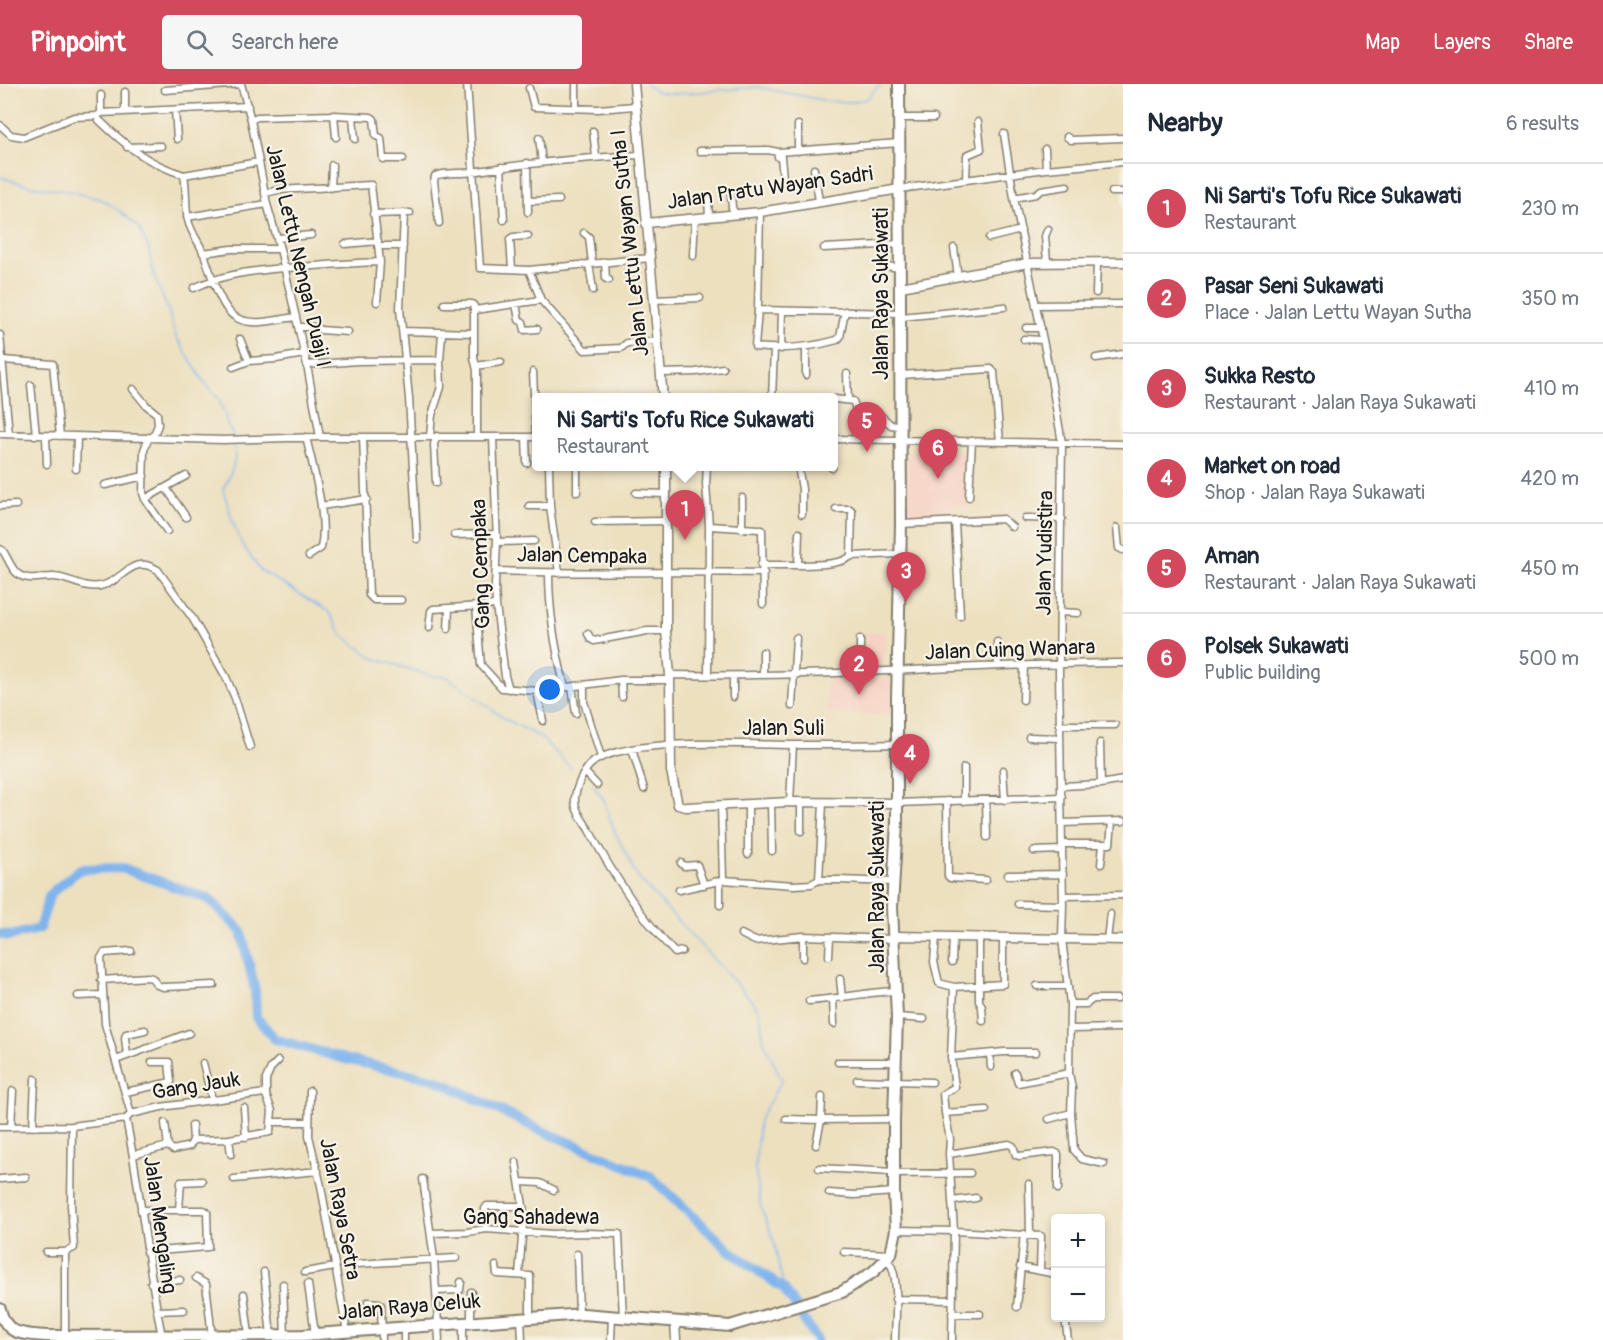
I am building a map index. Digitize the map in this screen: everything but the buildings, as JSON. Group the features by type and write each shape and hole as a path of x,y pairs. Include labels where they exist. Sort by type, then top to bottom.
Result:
{"highway":[{"name":"Jalan Raya Sukawati","path":"889,1257 896,1230 894,1062 897,1017 893,882 897,803 896,744 901,524 899,514 901,244 899,84"},
{"name":"Jalan Raya Celuk","path":"1,1316 12,1330 30,1337 46,1338 162,1336 233,1338 249,1336 303,1338 315,1334 347,1332 382,1335 404,1328 579,1314 730,1326 826,1298 857,1283 889,1257"}],"street":[{"path":"165,90 241,84"},
{"name":"Jalan Lettu Nengah Duaji I","path":"241,84 248,106 267,204 278,238 307,365 320,437"},
{"path":"467,84 480,267 529,270 650,258"},
{"path":"576,84 576,107"},
{"name":"Jalan Lettu Wayan Sutha I","path":"634,84 663,393"},
{"path":"529,88 534,106 598,109 635,106"},
{"path":"125,92 125,111"},
{"path":"101,95 99,120 127,147 163,168 184,175 258,162"},
{"path":"0,125 11,135 24,137 74,117 125,111 248,106"},
{"path":"175,110 177,140"},
{"path":"251,120 257,117 306,115 373,118 376,136 381,139 383,159 403,159"},
{"path":"334,115 336,137"},
{"path":"899,115 934,118"},
{"path":"354,117 355,139"},
{"path":"966,179 967,155 981,149 978,122"},
{"path":"798,125 798,151"},
{"path":"593,131 596,157"},
{"name":"Jalan Yudistira","path":"1004,134 1014,198 1062,443 1059,663 1063,847 1062,939 1071,1004 1069,1073 1072,1088 1071,1113 1074,1150 1077,1156 1104,1164"},
{"path":"1067,137 1071,140 1123,138"},
{"path":"540,138 542,162"},
{"path":"700,152 768,150 778,152 899,143"},
{"path":"127,147 161,146"},
{"path":"1045,149 1046,169"},
{"path":"778,152 778,157 781,157 783,178"},
{"path":"439,223 435,176 527,163 639,155"},
{"path":"900,189 1010,173 1123,162"},
{"path":"527,163 528,212"},
{"path":"331,188 332,165"},
{"path":"501,166 504,220"},
{"path":"814,169 819,201"},
{"path":"184,175 190,228 229,312 235,317 253,322 296,317"},
{"path":"266,193 278,190 370,184 380,262 377,302"},
{"path":"1014,198 1035,194 1042,189 1067,186"},
{"name":"Jalan Pratu Wayan Sadri","path":"646,223 760,212 900,189"},
{"path":"1112,192 1123,192"},
{"path":"731,194 732,208 736,215"},
{"path":"708,199 709,217"},
{"path":"528,201 559,200"},
{"path":"188,217 267,204"},
{"path":"760,212 759,310 755,347 806,348 838,339 845,311"},
{"path":"374,214 407,213 399,286 417,539"},
{"path":"693,256 695,218"},
{"path":"1047,262 1045,237 1048,229"},
{"path":"989,238 1021,230"},
{"path":"584,233 589,237 593,290"},
{"path":"278,238 311,235"},
{"path":"512,270 510,239 528,236"},
{"path":"345,244 403,246"},
{"path":"824,248 901,244"},
{"path":"954,248 958,277"},
{"path":"203,253 231,249 280,249"},
{"path":"194,288 212,279 259,270 333,263 380,262"},
{"path":"605,262 606,279 609,280"},
{"path":"1096,293 1097,262"},
{"path":"901,287 1028,263 1123,262"},
{"path":"879,265 901,268"},
{"path":"529,270 541,300 585,350 621,348 627,343 658,341"},
{"path":"654,300 700,297"},
{"path":"474,310 541,300"},
{"path":"444,304 472,304 474,310 477,437"},
{"path":"516,304 519,321 523,322 525,330 537,329"},
{"path":"1036,305 1123,304"},
{"path":"759,310 845,311 901,315 1004,307"},
{"path":"773,393 783,311"},
{"path":"298,327 317,327 320,330 348,332"},
{"path":"1026,328 1041,328"},
{"path":"403,331 474,333"},
{"path":"436,483 432,415 441,387 442,333"},
{"path":"0,335 3,360 2,377 9,434"},
{"path":"240,339 249,361"},
{"path":"1024,339 1043,340"},
{"path":"806,348 806,375"},
{"path":"233,367 249,361 304,354"},
{"path":"1096,358 1123,354"},
{"path":"3,360 53,364 60,436"},
{"path":"307,365 440,360"},
{"path":"476,366 501,362"},
{"path":"662,373 723,368"},
{"path":"901,375 991,369 994,372 1000,442"},
{"path":"533,372 534,393"},
{"path":"847,374 848,399"},
{"path":"30,385 36,435"},
{"path":"133,389 157,414 158,425 144,450 143,494 167,531"},
{"path":"838,399 848,399 854,402 856,409 877,412 891,425 901,426"},
{"path":"0,434 223,440 306,437 532,437"},
{"path":"46,436 47,464"},
{"path":"76,437 76,469"},
{"path":"306,437 321,506 321,546 309,556"},
{"path":"363,437 369,595 374,600 400,600"},
{"name":"Gang Cempaka","path":"493,437 497,534 496,605 508,689"},
{"path":"526,437 527,463"},
{"path":"838,440 1123,444"},
{"path":"969,497 972,441"},
{"path":"549,471 550,506 559,573"},
{"path":"577,492 578,471"},
{"path":"666,471 666,631 670,678 670,744 671,771 678,805 686,807 790,802 948,802 1062,797"},
{"path":"707,471 709,526 708,675"},
{"path":"799,471 802,514"},
{"path":"105,485 144,476"},
{"path":"145,499 186,476"},
{"path":"166,488 186,517"},
{"path":"636,493 666,494"},
{"path":"742,498 742,529"},
{"path":"321,506 367,500"},
{"path":"0,506 16,505"},
{"path":"529,506 550,506"},
{"path":"836,509 852,511 851,556"},
{"path":"1025,518 1062,519"},
{"path":"901,524 1003,519 1011,526"},
{"path":"595,522 667,520"},
{"path":"955,522 960,616"},
{"path":"709,526 762,530 763,603"},
{"path":"1117,528 1119,548 1123,550"},
{"path":"798,564 799,533"},
{"path":"454,535 497,534"},
{"path":"497,542 534,541"},
{"path":"0,549 3,550 16,572 27,578 54,577 94,586 108,584 128,569 139,565 150,565 158,570 193,620 226,677 250,747"},
{"path":"761,565 829,563 848,559 851,556 900,554"},
{"name":"Jalan Cempaka","path":"496,571 764,573"},
{"path":"549,573 551,624 556,651 576,713"},
{"path":"429,628 432,610 496,605"},
{"path":"476,606 481,665 498,686 508,689"},
{"path":"448,629 449,608"},
{"path":"1060,612 1078,613"},
{"path":"588,634 594,641 647,631 666,631"},
{"path":"792,706 796,638"},
{"path":"860,639 860,673"},
{"path":"997,642 998,666"},
{"path":"763,652 763,675"},
{"name":"Jalan Cuing Wanara","path":"508,689 537,691 621,680 708,675 860,673 1024,664 1123,663"},
{"path":"1023,700 1024,664"},
{"path":"733,675 733,697"},
{"path":"621,680 622,697"},
{"path":"584,685 584,702 601,757 585,772 577,791 575,806 615,876 652,928 675,953 682,951"},
{"path":"537,691 543,721"},
{"path":"1060,724 1115,726"},
{"path":"1029,737 1060,738"},
{"path":"1100,742 1101,784"},
{"name":"Jalan Suli","path":"601,757 670,744 896,744"},
{"path":"790,802 793,745"},
{"path":"632,750 644,789"},
{"path":"964,768 964,801"},
{"path":"1003,770 1005,800"},
{"path":"585,772 597,785"},
{"path":"1062,786 1101,784 1123,780"},
{"path":"986,800 987,837"},
{"path":"948,802 948,876 986,880"},
{"path":"771,803 772,851"},
{"path":"801,803 801,831"},
{"path":"819,880 823,803"},
{"path":"748,804 748,854"},
{"path":"720,905 721,805"},
{"path":"1062,823 1123,821"},
{"path":"1034,851 1111,843 1112,822"},
{"path":"1101,864 1103,844"},
{"path":"681,863 684,866 697,865 704,885"},
{"path":"1008,875 1063,874"},
{"path":"679,890 722,881 795,885 811,884 819,880 893,882"},
{"path":"1063,896 1123,895"},
{"path":"1018,904 1063,905"},
{"path":"1107,940 1110,914"},
{"path":"741,934 755,941 803,936 1123,940"},
{"path":"803,936 803,958"},
{"path":"829,956 830,937"},
{"path":"936,937 934,962 939,983 954,987 1003,984 1003,938"},
{"path":"952,962 953,937"},
{"path":"979,938 978,987 983,1022"},
{"name":"Jalan Mengaling","path":"131,951 104,953 102,956 102,995 105,1024 126,1092 146,1252 162,1336"},
{"path":"102,980 150,977 157,985 163,987 214,985"},
{"path":"840,979 843,998"},
{"path":"1037,986 1068,986"},
{"path":"952,1340 954,1230 950,1139 944,1093 954,1090 955,1087 951,1058 954,987"},
{"path":"809,1001 843,998 868,992 896,991"},
{"path":"78,996 102,995"},
{"path":"833,999 834,1024"},
{"path":"1071,1004 1086,1004 1093,999 1117,999"},
{"path":"897,1017 924,1019"},
{"path":"1071,1029 1121,1029"},
{"path":"127,1055 124,1038 126,1034 145,1030"},
{"path":"116,1060 189,1033"},
{"path":"951,1058 1036,1052"},
{"path":"990,1054 992,1067"},
{"path":"193,1140 229,1139 270,1132 272,1108 269,1107 265,1093 267,1076 278,1061"},
{"path":"126,1092 171,1082 169,1062 152,1062"},
{"path":"838,1062 894,1062"},
{"path":"203,1063 212,1099"},
{"path":"1015,1073 1018,1083 1069,1073"},
{"path":"33,1127 34,1079"},
{"path":"857,1080 932,1082"},
{"path":"11,1127 13,1091"},
{"name":"Jalan Raya Setra","path":"310,1091 308,1122 310,1145 318,1171 347,1332"},
{"name":"Gang Jauk","path":"0,1127 72,1126 128,1117 161,1107 265,1093"},
{"path":"816,1145 824,1120 822,1097"},
{"path":"244,1108 246,1137"},
{"path":"945,1113 987,1110"},
{"path":"1049,1119 1071,1113"},
{"path":"786,1119 894,1119"},
{"path":"271,1122 308,1122"},
{"path":"165,1123 168,1146 173,1150 190,1146 193,1140 192,1125"},
{"path":"46,1251 64,1252 74,1248 71,1205 72,1126"},
{"path":"229,1139 231,1154"},
{"path":"949,1154 1009,1144 1019,1156 1054,1152 1058,1154 1058,1189"},
{"path":"134,1155 168,1146"},
{"path":"516,1162 524,1206 519,1275"},
{"path":"819,1168 894,1173 970,1173"},
{"path":"234,1179 318,1171"},
{"path":"0,1179 26,1177"},
{"path":"423,1179 434,1259 439,1340"},
{"path":"179,1209 181,1181 202,1181"},
{"path":"521,1182 540,1183 554,1190"},
{"path":"1017,1307 1020,1266 1027,1234 1029,1184"},
{"path":"829,1193 854,1195 894,1192"},
{"path":"952,1201 976,1198"},
{"path":"486,1229 485,1209 487,1206 524,1206"},
{"path":"141,1210 206,1210 208,1247 146,1252"},
{"name":"Gang Sahadewa","path":"431,1233 486,1229 552,1234 619,1234 617,1317"},
{"path":"896,1230 954,1230 1040,1236 1043,1239 1041,1271"},
{"path":"64,1252 68,1337"},
{"path":"844,1252 889,1257 895,1278 895,1340"},
{"path":"577,1254 579,1314"},
{"path":"357,1264 456,1258"},
{"path":"496,1266 497,1274 530,1276 522,1340"},
{"path":"1020,1266 1051,1273"},
{"path":"305,1272 335,1267"},
{"path":"264,1272 277,1337"},
{"path":"196,1278 206,1284 212,1338"},
{"path":"151,1283 180,1280"},
{"path":"436,1291 460,1290 461,1282"},
{"path":"277,1337 283,1284"},
{"path":"308,1284 315,1334"},
{"path":"463,1340 471,1292"},
{"path":"244,1294 249,1336"},
{"path":"895,1299 952,1300"},
{"path":"368,1302 381,1305 382,1335"},
{"path":"157,1311 184,1310"},
{"path":"952,1314 980,1314"},
{"path":"611,1340 617,1317"},
{"path":"675,1322 676,1340"},
{"path":"1066,1322 1068,1340"},
{"path":"404,1328 404,1340"}],"shaded area":[{"path":"907,451 970,451 968,506 954,506 954,519 906,521"},
{"path":"865,632 885,632 884,665 865,665"},
{"path":"892,677 893,711 889,715 830,714 826,712 826,679"}],"waterway":[{"path":"646,84 656,92 677,94 757,87 827,101 851,102 867,99 880,84"},
{"path":"0,177 31,186 69,191 103,200 139,228 148,247 154,276 169,312 175,335 204,382 218,398 227,425 234,436"},
{"path":"235,441 233,466 223,489 242,544 260,570 329,612 342,635 373,658 432,676 448,677 505,719 540,737 571,768"},
{"path":"593,785 604,800 614,830 638,878 759,1010 764,1041 782,1080 759,1120 755,1169 761,1208 773,1238 784,1289"},
{"path":"0,934 10,936 39,929 50,894 80,869 122,868 209,899 241,931 255,990 256,1017 275,1039 345,1059 437,1080 538,1129 650,1176 729,1250 784,1289 817,1340"}],"place":[{"name":"Aman","path":"867,452"},
{"name":"Polsek Sukawati","path":"938,479"},
{"name":"Ni Sarti's Tofu Rice Sukawati","path":"685,540"},
{"name":"Sukka Resto","path":"906,602"},
{"name":"Pasar Seni Sukawati","path":"859,695"},
{"name":"Market on road","path":"910,784"}]}
